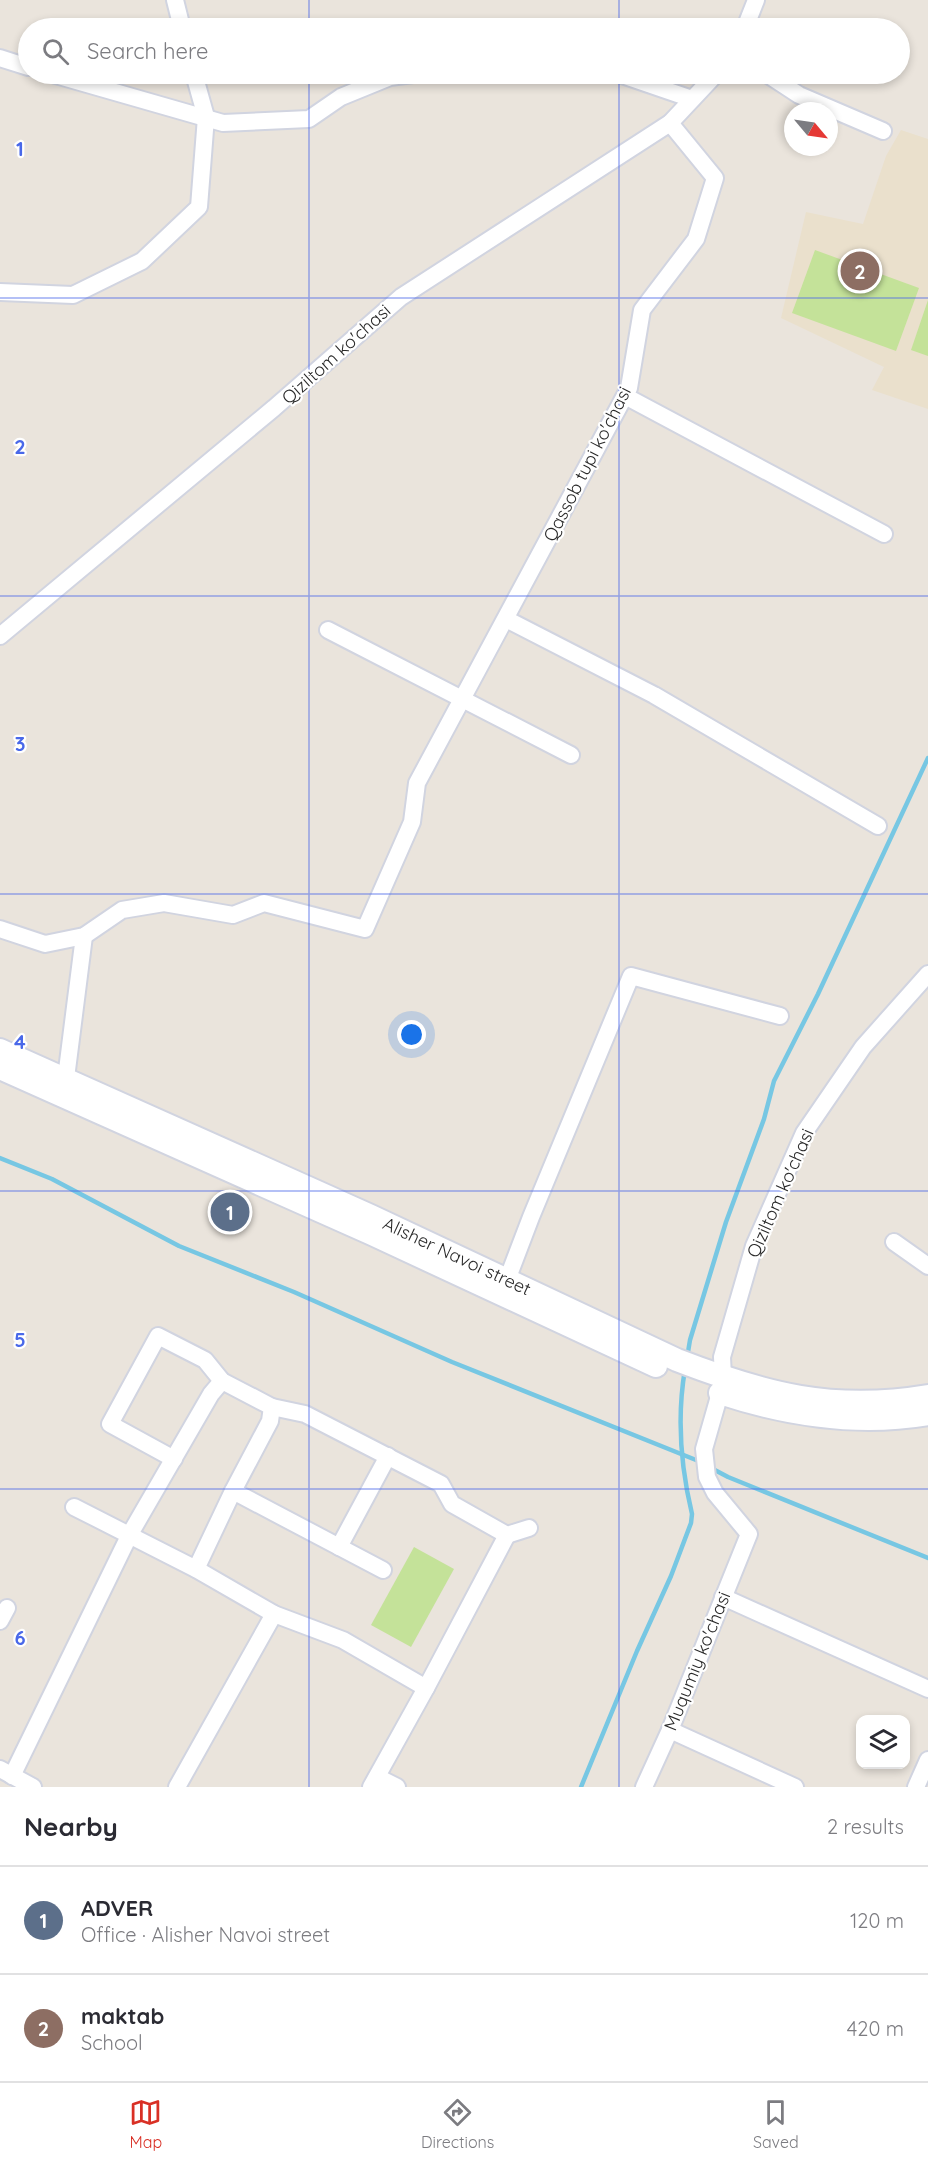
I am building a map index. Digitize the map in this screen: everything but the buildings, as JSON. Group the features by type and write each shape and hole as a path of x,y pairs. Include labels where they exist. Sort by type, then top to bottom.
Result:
{"main road":[{"name":"Alisher Navoi street","path":"0,1050 63,1086 676,1367 785,1412 833,1418 910,1417 928,1414"},
{"name":"Alisher Navoi street","path":"0,1068 63,1086"},
{"name":"Alisher Navoi street","path":"722,1385 821,1400 898,1401 928,1396"}],"street":[{"path":"175,0 180,18"},
{"path":"749,18 756,0"},
{"path":"0,58 18,64"},
{"path":"88,84 223,123 309,119 341,97 373,84"},
{"path":"0,292 73,295 142,261 199,207 206,117 197,84"},
{"path":"648,84 692,99"},
{"name":"Qiziltom ko'chasi","path":"0,636 274,408 401,297 670,123 706,84"},
{"path":"782,84 799,95 883,131"},
{"name":"Qassob tupi ko'chasi","path":"0,929 45,944 84,936 122,910 164,903 233,915 264,903 365,929 412,822 417,783 630,388 642,310 696,239 715,178 670,123"},
{"path":"625,396 884,534"},
{"path":"506,619 654,695 878,826"},
{"path":"328,630 463,701 571,754"},
{"path":"63,1086 84,936"},
{"name":"Qiziltom ko'chasi","path":"749,1534 715,1493 708,1477 704,1449 722,1385 722,1357 754,1246 804,1133 863,1047 928,974"},
{"path":"505,1287 531,1217 631,976 780,1016"},
{"path":"894,1242 928,1266"},
{"path":"174,1459 110,1424 158,1336 205,1360 222,1381 272,1407 305,1414 441,1484 452,1504 507,1534 529,1528"},
{"path":"33,1787 6,1773 130,1534 211,1394 222,1381"},
{"path":"196,1569 270,1421 272,1407"},
{"path":"339,1547 388,1456"},
{"path":"233,1491 383,1570"},
{"path":"74,1507 196,1569 274,1614 343,1640 426,1688"},
{"path":"397,1787 374,1782 507,1534"},
{"name":"Muqumiy ko'chasi","path":"644,1787 670,1730 749,1534"},
{"path":"723,1597 928,1689"},
{"path":"177,1787 274,1614"},
{"path":"670,1730 795,1787"},
{"path":"916,1787 928,1760"}],"shaded area":[{"path":"901,130 928,139 928,409 872,390 884,367 781,318 806,212 863,224 886,156"}],"green space":[{"path":"815,250 919,288 896,351 792,313"},
{"path":"928,300 928,356 911,350"},
{"path":"414,1547 454,1569 411,1647 371,1625"}],"waterway":[{"path":"687,1358 690,1340 726,1222 764,1119 774,1081 818,994 928,758"},
{"path":"0,1158 52,1179 179,1246 294,1292 452,1362 701,1462"},
{"path":"581,1787 637,1651 671,1576 691,1523 692,1514 681,1442 681,1405 685,1369"},
{"path":"711,1468 728,1477 928,1558"}],"place":[{"name":"maktab","path":"860,271"},
{"name":"ADVER","path":"230,1212"}]}
